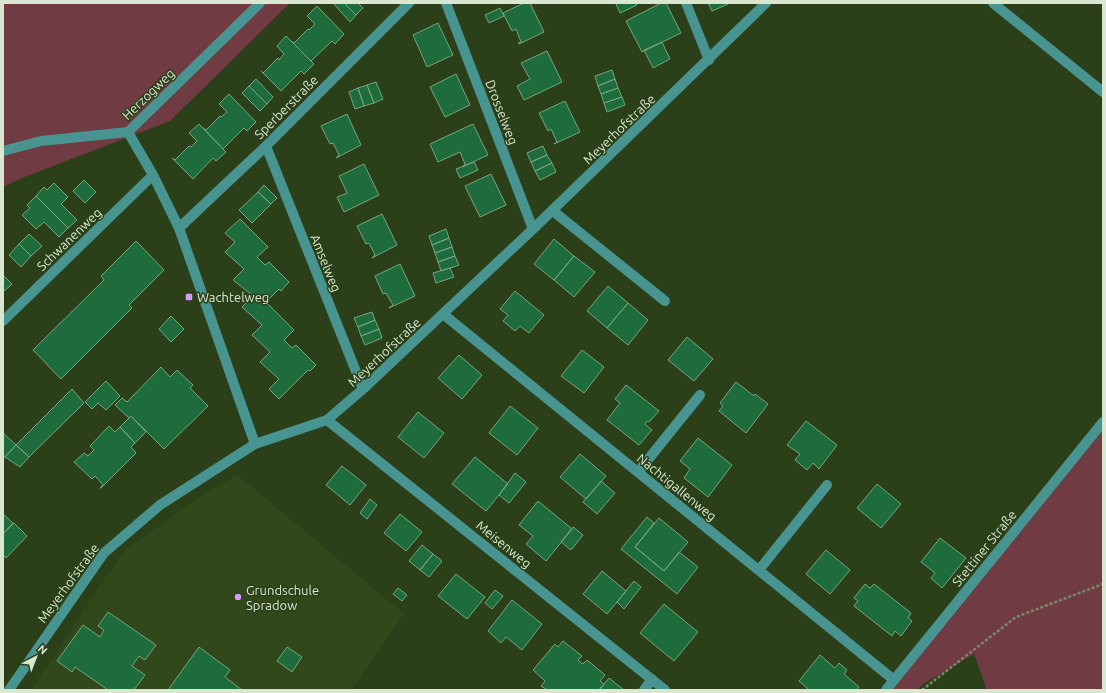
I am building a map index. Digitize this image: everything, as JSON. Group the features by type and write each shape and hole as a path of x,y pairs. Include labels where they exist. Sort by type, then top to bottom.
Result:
{"street":[{"name":"Herzogweg","path":"3,151 41,141 128,132 260,3"},
{"name":"Sperberstraße","path":"178,228 266,146 409,3"},
{"name":"Drosselweg","path":"446,3 534,229"},
{"path":"686,3 708,60"},
{"name":"Meyerhofstraße","path":"9,690 104,553 160,505 255,444 327,420 363,389 553,211 766,3"},
{"path":"993,3 1103,92"},
{"path":"128,132 153,175 178,228 255,444"},
{"name":"Amselweg","path":"266,146 363,389"},
{"name":"Schwanenweg","path":"3,321 153,175"},
{"path":"553,211 665,301"},
{"name":"Nachtigallenweg","path":"443,314 894,680"},
{"path":"638,472 700,395"},
{"name":"Meisenweg","path":"327,420 665,690"},
{"name":"Stettiner Straße","path":"886,690 1103,422"},
{"path":"759,570 827,485"},
{"path":"644,690 652,679"}],"path":[{"path":"922,690 1016,618 1103,584"}],"shaded area":[{"path":"3,3 290,3 170,121 22,178 3,187"},
{"path":"1103,430 1103,690 987,690 974,654 923,684 917,690 892,690 991,566"},
{"name":"Grundschule Spradow","path":"238,475 404,614 351,690 31,690 126,549 209,491"}],"building":[{"path":"333,3 344,3 356,15 350,22"},
{"path":"344,3 358,3 363,8 356,15"},
{"path":"524,3 530,3 544,32 519,44 518,43 521,42 516,29 512,31 503,13"},
{"path":"635,3 637,5 620,13 616,4"},
{"path":"661,3 666,3 681,33 642,52 626,21"},
{"path":"708,3 727,3 728,4 712,11"},
{"path":"317,6 344,34 335,44 332,41 311,61 291,41 294,43 315,24 307,16"},
{"path":"500,8 504,16 489,23 485,15"},
{"path":"438,23 453,55 427,67 413,35"},
{"path":"286,36 314,64 304,74 301,71 281,91 263,73 284,54 277,46"},
{"path":"662,42 670,59 653,68 644,50"},
{"path":"547,51 562,82 524,100 517,86 530,79 521,63"},
{"path":"612,70 615,79 598,86 595,76"},
{"path":"456,74 470,105 445,117 430,87"},
{"path":"256,79 273,97 267,104 249,86"},
{"path":"615,79 618,88 601,94 598,86"},
{"path":"376,82 383,99 374,103 367,85"},
{"path":"367,85 374,103 364,106 358,88"},
{"path":"249,86 267,104 260,111 242,93"},
{"path":"358,88 364,106 355,109 349,92"},
{"path":"618,88 622,97 604,103 601,94"},
{"path":"229,94 256,122 247,131 244,128 223,149 203,128 206,130 220,116 221,117 227,112 219,104"},
{"path":"622,97 625,105 607,112 604,103"},
{"path":"565,101 580,132 554,144 557,142 551,129 548,131 539,113"},
{"path":"347,114 361,145 336,158 339,155 333,143 330,144 321,126"},
{"path":"199,124 226,152 216,161 213,158 193,179 172,158 175,160 189,146 191,147 197,141 189,133"},
{"path":"473,124 488,155 462,167 465,164 460,152 438,162 430,144"},
{"path":"543,146 547,155 531,162 527,153"},
{"path":"547,155 552,163 535,171 531,162"},
{"path":"474,162 478,170 460,178 456,169"},
{"path":"552,163 556,172 540,180 535,171"},
{"path":"364,164 379,195 344,212 337,197 347,193 339,176"},
{"path":"491,174 506,205 480,217 465,186"},
{"path":"84,180 96,192 85,203 73,191"},
{"path":"54,183 68,197 61,204 77,220 68,228 36,196 44,187 47,190"},
{"path":"264,185 277,198 271,204 258,192"},
{"path":"258,192 271,204 252,223 239,210"},
{"path":"36,196 68,228 59,237 44,222 36,229 22,215 30,208 27,205"},
{"path":"382,214 397,245 372,258 375,255 369,243 366,244 357,226"},
{"path":"240,219 268,247 257,257 265,265 269,262 289,282 281,291 279,289 266,302 294,330 284,340 292,348 296,345 316,365 310,371 308,370 279,399 269,389 279,379 260,362 270,352 252,335 262,325 242,307 253,296 233,280 244,269 225,252 235,242 225,233"},
{"path":"446,229 449,238 432,245 429,236"},
{"path":"29,234 42,246 31,256 19,244"},
{"path":"449,238 452,247 435,253 432,245"},
{"path":"554,239 574,256 554,280 534,264"},
{"path":"136,241 164,270 129,305 132,308 61,379 33,350 104,280 101,276"},
{"path":"19,244 31,256 21,267 9,255"},
{"path":"452,247 455,256 438,262 435,253"},
{"path":"455,256 459,265 441,271 438,262"},
{"path":"574,256 595,272 574,297 554,280"},
{"path":"400,264 415,296 389,308 393,305 386,293 383,294 375,276"},
{"path":"450,268 454,277 436,283 433,273"},
{"path":"3,275 12,284 3,292"},
{"path":"608,286 628,303 607,328 587,311"},
{"path":"515,291 544,315 529,333 520,326 515,331 503,321 508,315 500,309"},
{"path":"628,303 648,320 628,345 607,328"},
{"path":"372,312 375,320 358,327 354,318"},
{"path":"171,316 184,329 171,342 159,329"},
{"path":"375,320 379,329 361,336 358,327"},
{"path":"379,329 382,338 365,345 361,336"},
{"path":"687,337 713,359 694,381 668,360"},
{"path":"582,350 604,367 584,393 561,376"},
{"path":"459,355 482,375 462,399 438,378"},
{"path":"161,367 170,377 177,370 193,385 190,388 208,406 164,449 131,416 129,418 115,405 122,398 127,402"},
{"path":"106,381 120,396 106,410 98,403 92,409 85,402"},
{"path":"736,382 754,396 755,394 768,404 746,433 719,411 723,406 720,403"},
{"path":"626,385 659,411 649,422 647,421 645,424 652,430 639,445 607,420 620,403 615,399"},
{"path":"72,389 84,403 29,457 16,445"},
{"path":"510,406 538,428 517,455 489,433"},
{"path":"418,412 444,433 424,458 398,437"},
{"path":"131,416 146,432 135,443 120,427"},
{"path":"806,421 837,445 819,469 813,463 807,470 795,460 800,454 787,445"},
{"path":"109,426 115,432 120,427 135,443 131,447 136,453 100,488 103,485 95,476 92,479 74,462 84,453 88,456 94,450 90,446"},
{"path":"3,433 16,445 5,457 3,456"},
{"path":"698,438 732,465 708,497 684,478 690,469 680,461"},
{"path":"16,445 29,457 20,467 5,457"},
{"path":"580,454 606,476 586,499 560,477"},
{"path":"475,457 508,484 486,511 452,484"},
{"path":"342,466 366,485 350,505 326,485"},
{"path":"515,473 526,482 509,503 499,495"},
{"path":"601,481 615,493 597,514 583,502"},
{"path":"877,484 901,504 881,528 857,508"},
{"path":"370,499 377,505 367,519 360,513"},
{"path":"538,501 572,529 546,561 526,544 533,536 519,525"},
{"path":"3,514 13,523 3,534"},
{"path":"400,514 422,532 406,551 384,533"},
{"path":"647,517 654,523 635,547 664,571 679,552 698,567 677,594 621,549"},
{"path":"659,518 688,542 664,571 635,547"},
{"path":"14,523 27,536 6,558 3,555 3,534"},
{"path":"573,527 583,535 571,550 561,542"},
{"path":"940,538 966,558 942,588 931,578 935,573 921,562"},
{"path":"422,545 433,554 420,570 409,561"},
{"path":"826,550 850,570 830,594 806,574"},
{"path":"433,554 442,561 429,577 420,570"},
{"path":"602,571 626,591 607,614 583,594"},
{"path":"456,574 485,597 467,619 438,596"},
{"path":"634,581 641,587 624,609 617,602"},
{"path":"865,584 870,588 874,584 911,613 908,618 912,621 901,636 895,631 892,636 854,606 858,601 854,598"},
{"path":"398,588 407,595 402,601 393,594"},
{"path":"495,590 503,596 492,609 485,603"},
{"path":"512,600 542,624 522,650 506,637 501,643 488,631"},
{"path":"664,604 698,632 674,661 640,633"},
{"path":"108,612 156,645 145,660 139,656 132,666 145,675 134,690 108,690 75,667 72,672 57,661 83,625 100,637 104,630 98,626"},
{"path":"563,641 582,656 578,660 583,664 587,660 605,675 600,681 604,684 599,690 547,690 541,686 545,681 533,670 555,644 558,647"},
{"path":"199,647 230,670 225,677 242,690 168,690"},
{"path":"287,647 302,657 292,672 277,661"},
{"path":"820,655 835,668 839,663 847,670 844,674 859,687 857,690 809,690 799,681"},
{"path":"609,678 624,690 599,690"}],"place":[{"name":"Wachtelweg","path":"189,297"},
{"name":"Grundschule Spradow","path":"238,597"}]}
